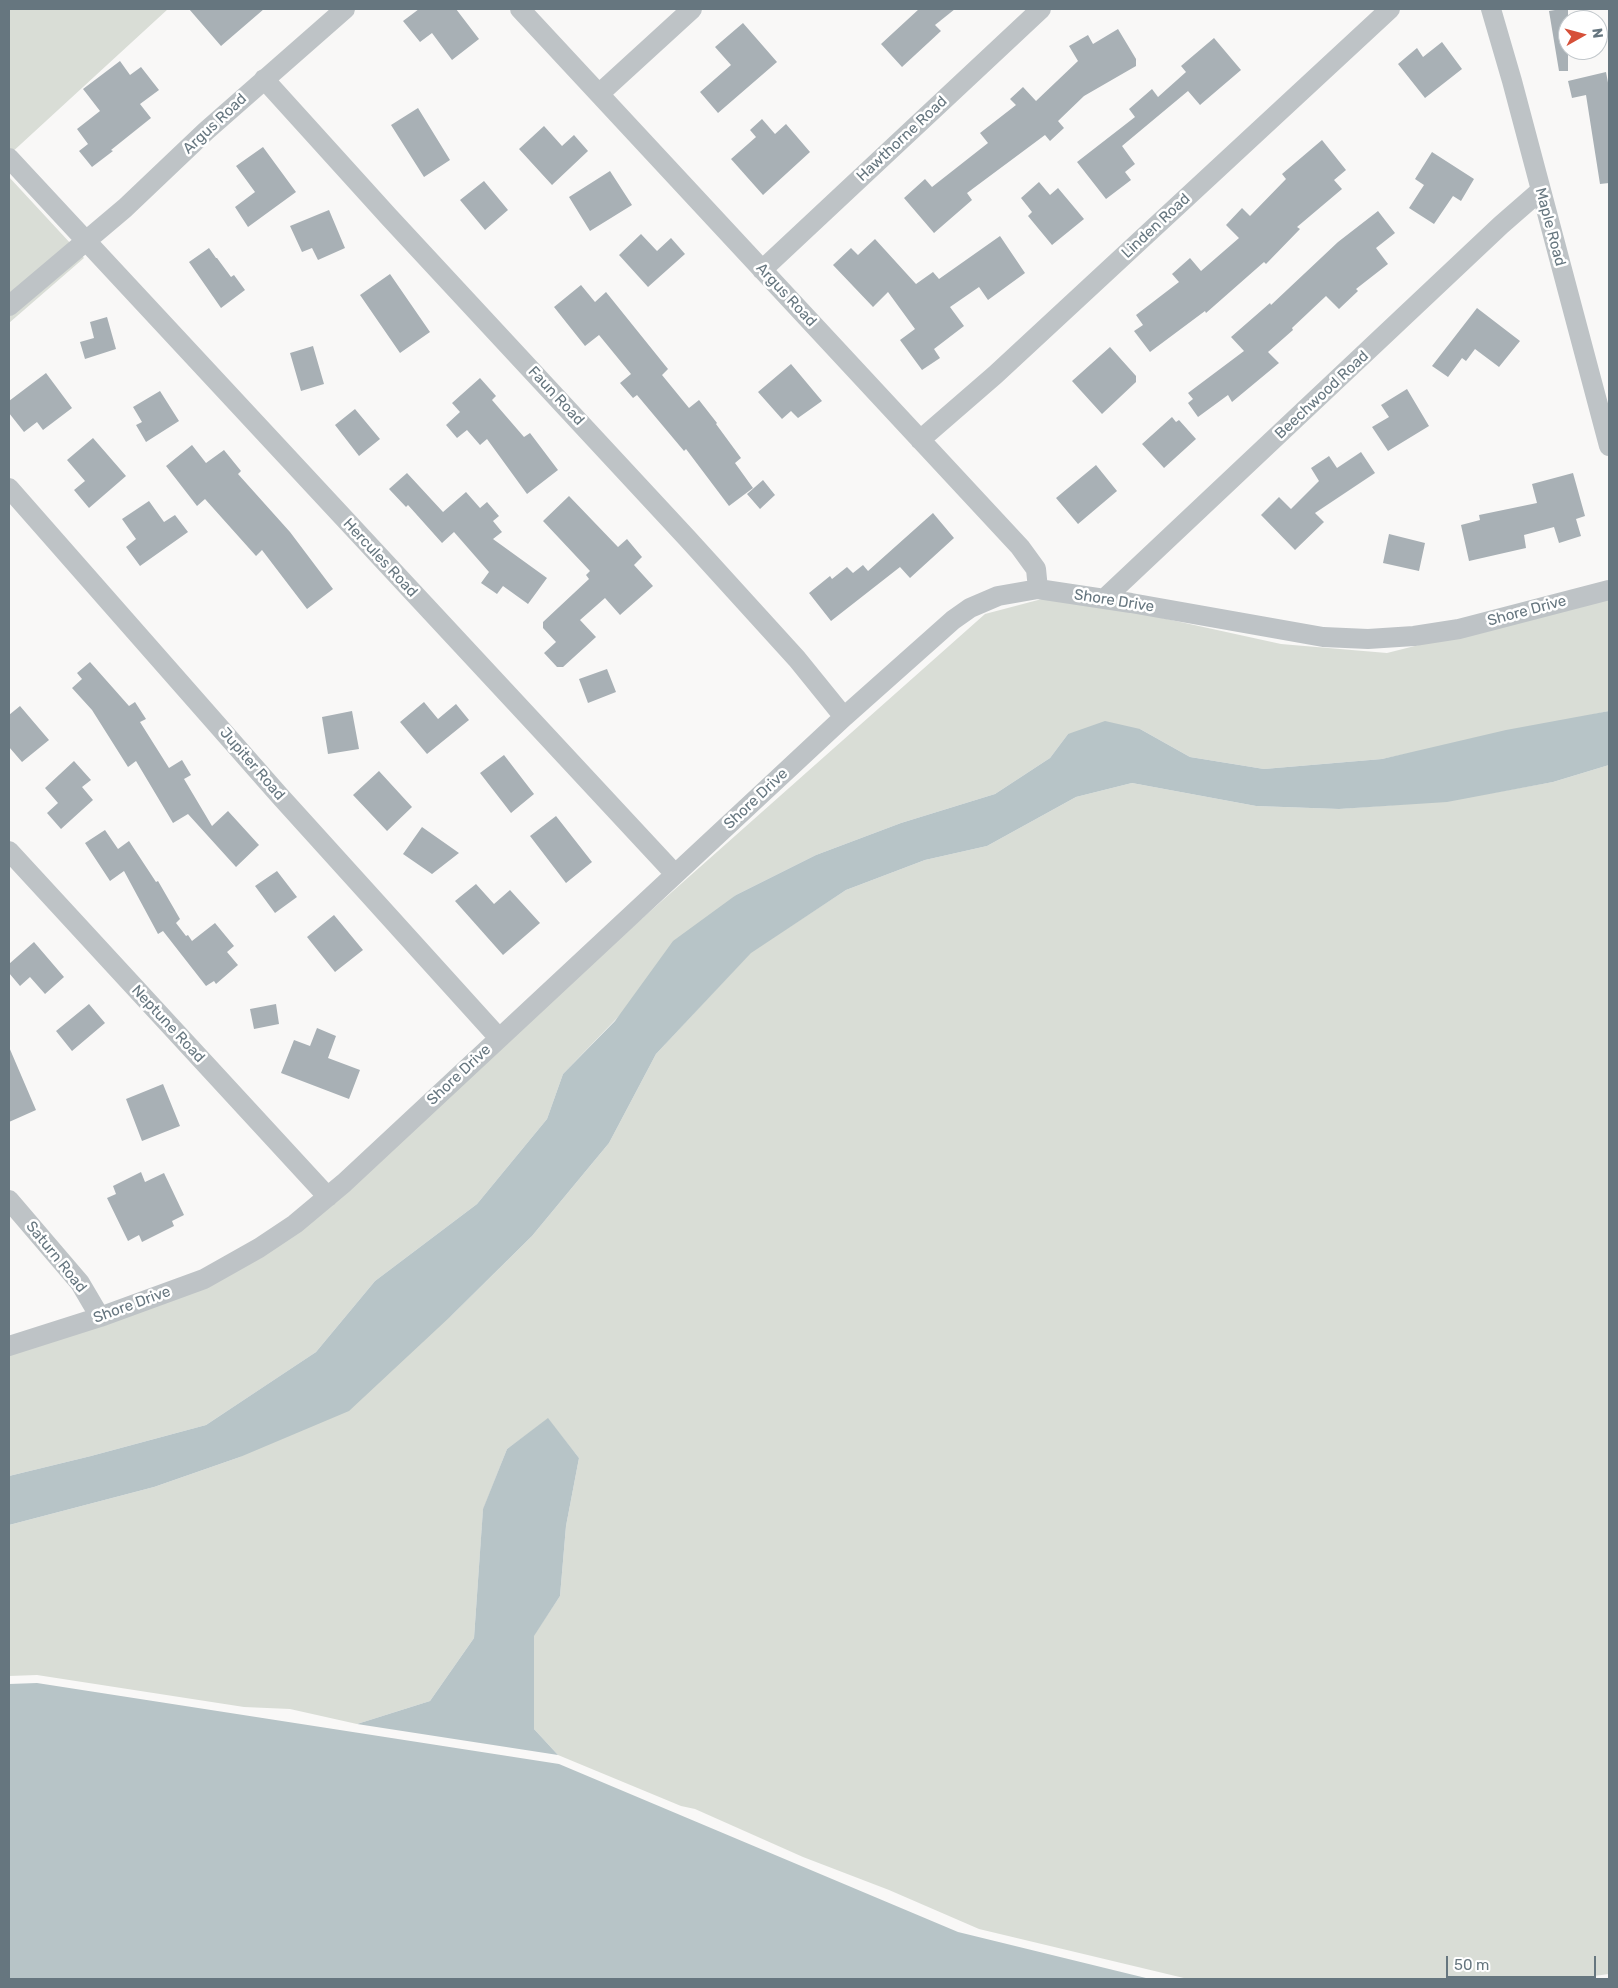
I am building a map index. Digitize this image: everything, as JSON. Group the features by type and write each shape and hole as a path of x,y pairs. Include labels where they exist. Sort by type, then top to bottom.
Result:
{"street":[{"name":"Argus Road","path":"86,240 126,208 206,131 345,9"},
{"name":"Argus Road","path":"520,9 1020,547 1036,569 1038,589"},
{"path":"598,94 692,9"},
{"name":"Hawthorne Road","path":"762,270 1041,9"},
{"name":"Linden Road","path":"920,440 995,375 1390,9"},
{"name":"Maple Road","path":"1491,9 1512,81 1609,446"},
{"name":"Faun Road","path":"264,79 389,217 687,538 796,659 844,717"},
{"path":"9,158 86,240 9,306"},
{"name":"Beechwood Road","path":"1104,599 1501,226 1540,192"},
{"name":"Hercules Road","path":"86,240 675,874"},
{"name":"Jupiter Road","path":"9,488 279,795 499,1038"},
{"name":"Shore Drive","path":"9,1346 100,1317 204,1279 259,1248 294,1224 328,1197 844,717 953,620 970,608 998,596 1038,589 1323,637 1368,639 1414,636 1459,629 1609,590"},
{"name":"Neptune Road","path":"9,851 328,1197"},
{"name":"Saturn Road","path":"9,1200 80,1283 100,1317"}],"shaded area":[{"path":"9,9 168,9 9,155"},
{"path":"9,177 84,258 9,323"},
{"path":"1057,595 1281,644 1387,653 1609,597 1609,711 1382,759 1264,769 1190,757 1140,729 1068,734 1050,758 995,794 901,823 816,855 736,895 563,1074 547,1119 477,1204 375,1281 316,1352 206,1425 9,1476 9,1351 224,1276 504,1041 985,614"},
{"path":"1609,711 1609,765 1553,782 1447,802 1339,809 1256,806 1132,783 1076,797 987,846 925,860 846,890 751,953 656,1054 609,1143 532,1236 452,1315 349,1411 240,1457 154,1487 9,1525 9,1476 206,1425 316,1352 375,1281 477,1204 547,1119 563,1074 615,1021 673,941 736,895 816,855 901,823 995,794 1050,758 1068,734 1105,721 1140,729 1190,757 1264,769 1382,759 1506,730"},
{"path":"1609,765 1609,1974 1571,1979 1188,1979 979,1929 889,1890 803,1857 695,1809 681,1806 558,1755 534,1729 534,1635 560,1596 566,1526 579,1458 548,1419 507,1449 483,1510 474,1638 430,1701 357,1724 290,1709 244,1707 37,1675 9,1676 9,1525 154,1487 240,1457 452,1315 532,1236 609,1143 656,1054 751,952 846,890 925,860 987,846 1076,797 1132,783 1256,806 1339,809 1447,801 1553,782"},
{"path":"548,1418 579,1458 566,1526 560,1596 534,1636 534,1729 558,1755 357,1724 430,1701 474,1638 483,1509 507,1449"},
{"path":"37,1683 559,1764 958,1932 1150,1979 9,1979 9,1684"}],"building":[{"path":"189,9 264,9 221,46"},
{"path":"419,9 456,9 479,39 452,60 432,33 420,42 403,21"},
{"path":"919,9 955,9 935,25 941,31 902,67 881,44"},
{"path":"1561,9 1568,9 1558,10 1558,60 1568,60 1568,71 1559,71 1549,11"},
{"path":"743,23 777,62 718,113 700,92 731,65 715,47"},
{"path":"1118,29 1136,59 1136,66 1084,96 1058,121 1064,128 1050,141 1045,135 967,193 972,200 934,233 904,198 925,179 932,187 988,143 980,133 1016,105 1010,99 1023,87 1036,101 1078,61 1069,46 1088,35 1093,44"},
{"path":"1214,38 1241,70 1200,105 1188,91 1122,146 1135,164 1125,172 1131,180 1106,199 1077,162 1135,117 1129,109 1152,89 1158,97 1186,72 1181,66"},
{"path":"1442,42 1462,69 1425,98 1398,64 1417,48 1423,57"},
{"path":"120,61 130,75 141,67 159,90 140,104 151,118 92,167 79,151 88,144 77,129 100,111 83,89"},
{"path":"1606,72 1609,88 1609,183 1600,184 1586,95 1572,98 1568,81"},
{"path":"418,108 450,160 424,177 391,125"},
{"path":"762,119 775,134 786,124 810,152 763,195 731,159 756,137 750,130"},
{"path":"544,126 562,146 574,135 588,151 552,185 519,149"},
{"path":"1322,140 1346,170 1334,180 1342,189 1297,227 1300,229 1266,264 1264,262 1206,313 1205,311 1150,352 1134,331 1143,325 1136,315 1179,282 1172,274 1190,258 1201,271 1239,238 1226,225 1242,208 1250,216 1286,179 1282,174"},
{"path":"263,147 296,192 248,227 235,207 255,192 236,166"},
{"path":"1432,152 1474,179 1461,201 1453,196 1434,224 1409,208 1424,185 1415,179"},
{"path":"610,171 632,205 590,231 569,197"},
{"path":"484,181 508,210 485,230 460,200"},
{"path":"1039,182 1050,195 1058,188 1084,219 1052,245 1028,216 1032,212 1021,198"},
{"path":"329,210 345,248 318,260 312,248 302,252 290,226"},
{"path":"1378,211 1395,233 1376,248 1388,264 1356,289 1358,291 1339,309 1326,296 1292,328 1293,330 1268,352 1279,363 1232,402 1228,395 1198,417 1188,403 1193,399 1188,393 1244,351 1231,337 1270,303 1271,305 1338,242"},
{"path":"641,234 657,251 671,238 685,254 648,287 619,255"},
{"path":"1000,236 1025,273 988,300 979,287 950,307 964,326 934,349 940,358 922,370 900,340 915,329 888,292 873,307 833,265 851,248 858,255 875,239 916,284 933,272 939,279"},
{"path":"209,248 231,277 234,275 245,290 221,308 189,262"},
{"path":"390,274 430,332 400,353 360,295"},
{"path":"581,285 595,302 606,292 668,369 662,375 689,408 699,400 741,458 735,463 753,488 729,506 686,449 684,451 637,395 633,398 620,383 631,374 599,335 585,346 554,307"},
{"path":"1477,308 1520,341 1499,367 1475,349 1466,361 1462,358 1448,377 1432,366"},
{"path":"107,317 116,349 85,359 80,342 94,338 90,322"},
{"path":"313,346 324,384 301,391 290,353"},
{"path":"1110,347 1136,376 1136,382 1102,414 1072,381"},
{"path":"791,364 822,401 798,418 791,411 782,419 758,392"},
{"path":"46,373 72,408 43,430 37,422 24,432 9,413 9,401"},
{"path":"480,378 496,396 492,400 524,437 530,433 558,470 527,494 487,439 480,445 467,430 457,438 446,425 460,412 452,403"},
{"path":"1407,389 1429,426 1388,451 1372,427 1389,417 1381,405"},
{"path":"160,391 179,421 146,442 136,425 142,422 133,407"},
{"path":"355,409 380,439 359,456 335,425"},
{"path":"1172,417 1176,422 1179,420 1196,439 1164,468 1142,444"},
{"path":"93,438 126,476 89,508 74,490 85,481 67,460"},
{"path":"192,445 206,463 224,450 241,471 238,474 290,532 333,589 307,609 262,550 256,556 205,499 197,506 166,466"},
{"path":"1361,452 1375,473 1315,513 1324,522 1295,550 1261,515 1279,497 1291,509 1319,481 1311,468 1329,456 1337,468"},
{"path":"1096,465 1117,491 1078,524 1056,498"},
{"path":"407,473 443,512 466,492 480,508 487,502 499,516 493,521 502,532 493,539 547,578 528,604 503,586 497,594 481,583 489,572 454,532 442,543 408,505 406,507 389,489"},
{"path":"1573,473 1585,516 1576,519 1581,536 1559,543 1554,527 1524,535 1526,548 1469,561 1461,525 1480,520 1479,515 1537,503 1532,484"},
{"path":"763,480 775,495 760,509 747,494"},
{"path":"569,496 618,547 627,539 642,557 634,565 653,586 620,615 605,598 580,620 596,637 563,667 557,667 544,653 556,642 543,628 543,622 589,579 586,575 590,571 543,521"},
{"path":"149,501 164,522 175,515 188,532 140,566 126,547 136,539 122,519"},
{"path":"933,513 954,538 910,578 900,567 831,621 809,593 830,576 832,579 847,567 853,573 863,565 868,571"},
{"path":"1389,534 1425,543 1419,571 1383,563"},
{"path":"90,662 129,706 135,702 146,719 140,722 169,768 182,760 191,775 184,779 212,826 228,811 259,845 236,867 188,814 173,823 136,761 128,767 92,710 72,688 82,679 77,673"},
{"path":"607,669 616,692 588,703 579,679"},
{"path":"424,702 438,719 456,704 469,720 427,754 400,722"},
{"path":"20,706 49,740 22,762 9,747 9,715"},
{"path":"352,711 359,749 328,754 322,717"},
{"path":"504,755 534,794 511,813 480,773"},
{"path":"74,761 91,780 82,787 93,800 61,829 47,813 58,803 45,788"},
{"path":"379,771 412,807 387,831 353,795"},
{"path":"556,816 592,862 566,883 530,836"},
{"path":"422,827 459,853 432,874 403,854"},
{"path":"105,830 118,849 129,841 156,882 158,881 180,919 176,923 186,936 188,935 192,941 215,923 234,946 227,952 238,965 216,984 214,981 206,986 163,931 158,934 124,871 110,881 85,843"},
{"path":"277,871 297,897 275,913 255,886"},
{"path":"476,884 494,904 510,890 540,923 503,955 455,901"},
{"path":"334,915 363,950 335,972 307,937"},
{"path":"34,942 64,977 45,994 30,977 20,986 9,973 9,964"},
{"path":"89,1004 105,1023 72,1051 56,1031"},
{"path":"276,1004 279,1024 254,1029 250,1009"},
{"path":"317,1028 336,1036 328,1058 360,1070 349,1099 281,1073 294,1040 310,1046"},
{"path":"9,1047 36,1110 9,1122"},
{"path":"163,1084 180,1126 142,1141 126,1099"},
{"path":"141,1172 145,1182 164,1173 184,1215 172,1221 174,1226 142,1242 139,1235 128,1241 107,1198 116,1194 113,1186"}]}
